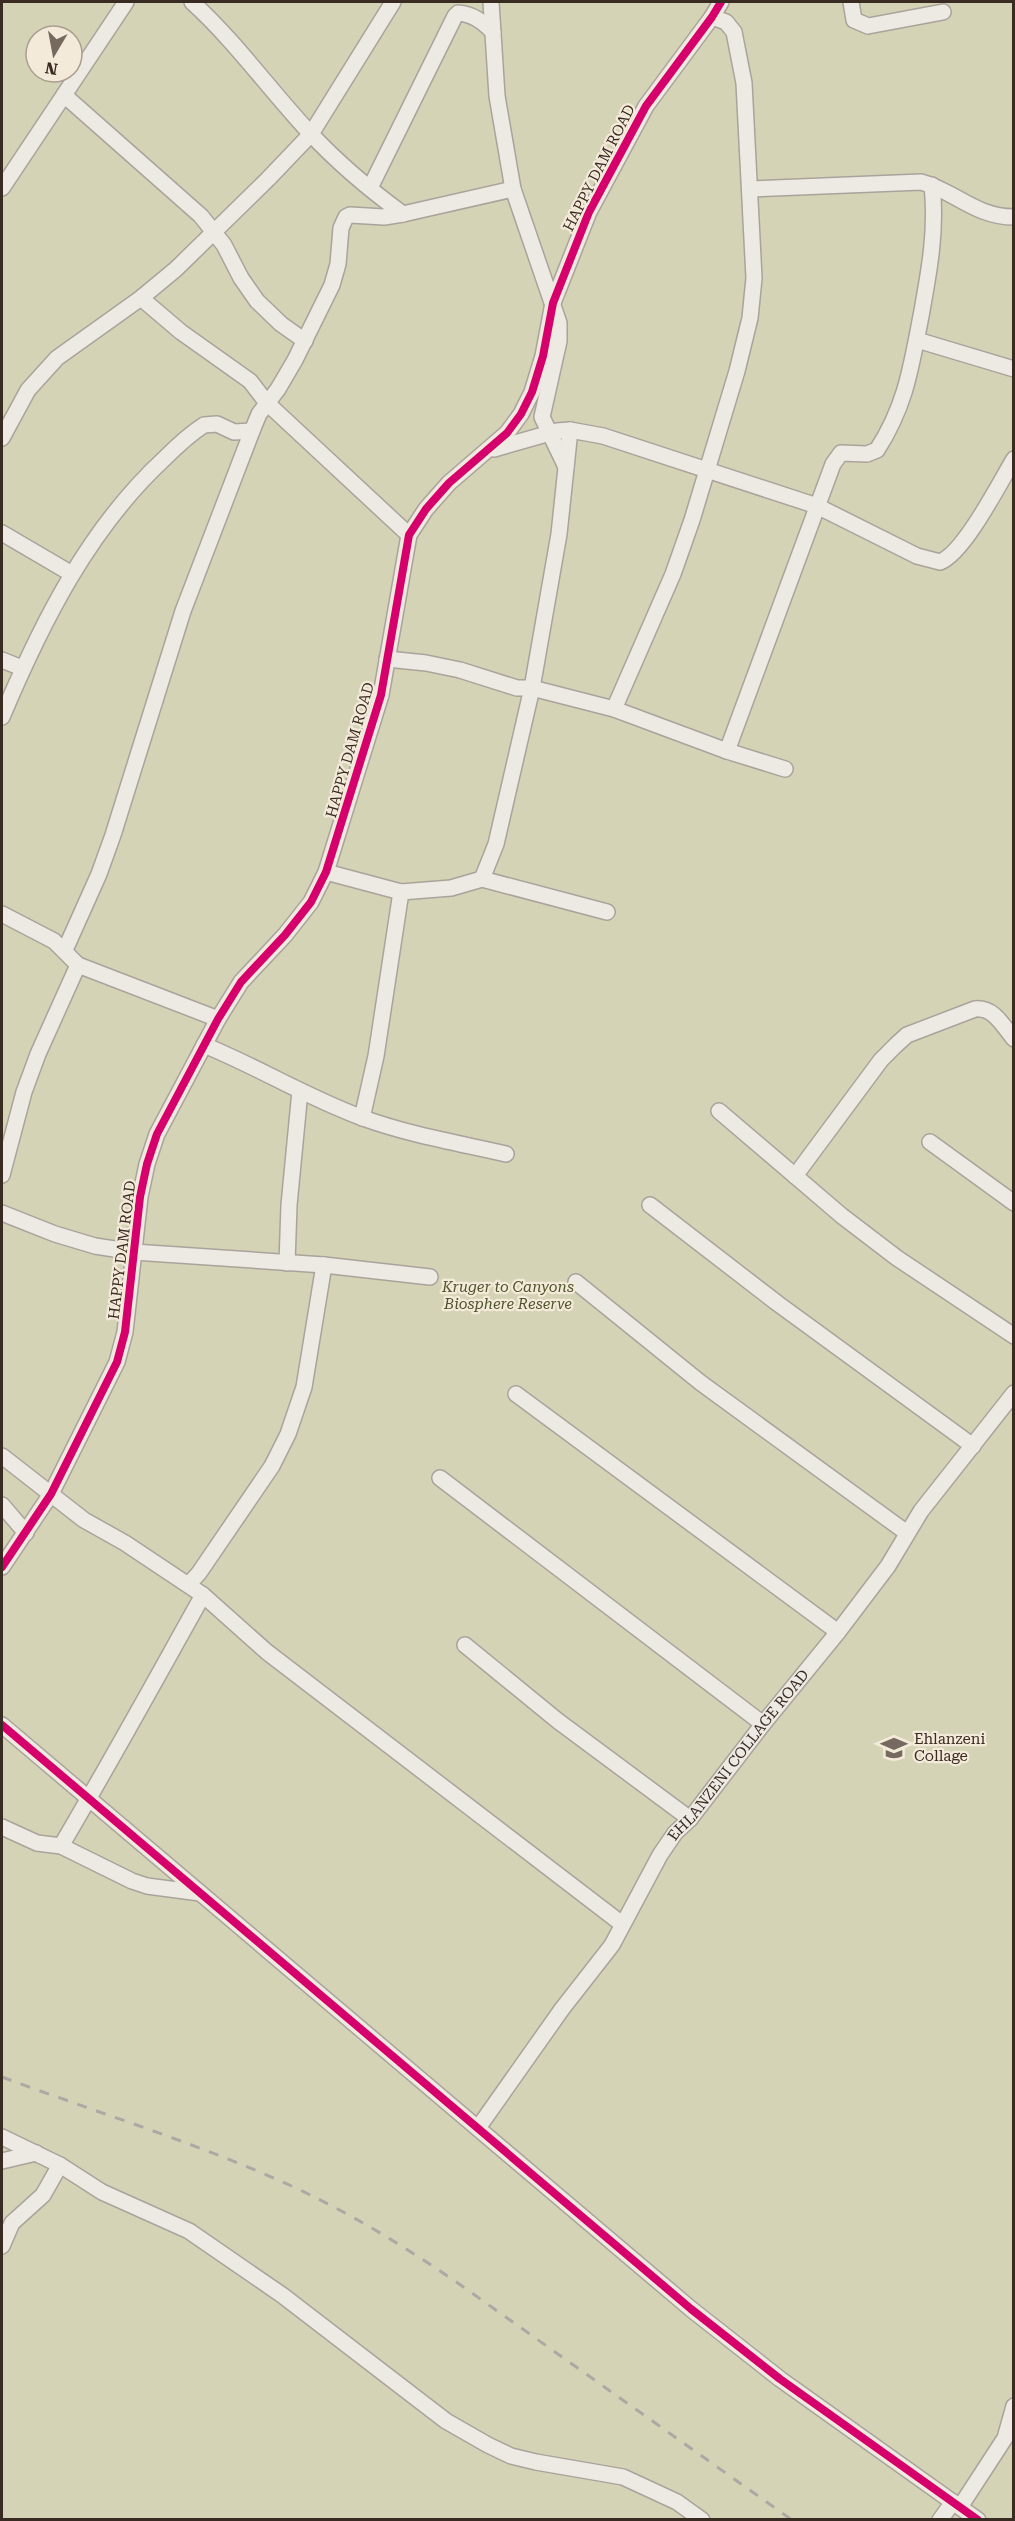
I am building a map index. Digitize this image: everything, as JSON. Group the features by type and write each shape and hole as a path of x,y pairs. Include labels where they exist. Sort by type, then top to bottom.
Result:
{"street":[{"path":"2,188 126,2"},
{"path":"192,2 230,40 311,134 370,189 403,214"},
{"path":"2,438 28,390 57,358 141,298 176,269 311,134 393,2"},
{"path":"490,2 497,96 513,189 560,329 542,409 543,422 566,467"},
{"name":"HAPPY DAM ROAD","path":"2,1567 51,1494 117,1362 125,1332 147,1164 157,1134 218,1019 241,982 285,935 311,902 326,872 381,695 410,535 426,509 449,483 507,433 521,414 532,392 543,356 553,303 589,212 646,106 712,17 720,2"},
{"path":"851,2 854,20 862,25 883,24 943,12"},
{"path":"370,189 454,16 458,13 467,14 493,32"},
{"path":"614,710 673,574 692,520 750,318 754,278 744,83 738,47 730,25 712,17"},
{"path":"64,95 201,216 224,245 241,278 257,301 305,341"},
{"path":"750,189 907,182 932,185 981,212 1014,217"},
{"path":"728,751 817,506 837,458 846,452 873,453 880,444 905,392 917,340 933,242 935,213 932,185"},
{"path":"64,950 110,845 183,611 252,431 305,341 332,285 338,264 340,228 344,219 350,215 384,217 403,214 513,189"},
{"path":"141,298 181,332 250,381 267,403 410,535"},
{"path":"917,340 1014,369"},
{"path":"2,717 22,668 72,574 87,549 128,493 197,429 212,423 234,432 252,431"},
{"path":"482,879 496,844 532,688 559,534 570,430"},
{"path":"488,451 549,433 570,430 634,445 817,506 917,556 940,562 954,554 1014,459"},
{"path":"2,532 72,574"},
{"path":"387,659 437,665 517,688 532,688 614,710 785,769"},
{"path":"2,660 22,668"},
{"path":"326,872 401,892 451,888 482,879 607,912"},
{"path":"362,1118 376,1056 401,892"},
{"path":"2,914 54,941 78,965 218,1019"},
{"path":"2,1175 24,1092 38,1054 78,965"},
{"path":"795,1176 881,1059 907,1035 975,1009 984,1008 990,1011 1014,1039"},
{"path":"204,1045 362,1118 410,1133 506,1154"},
{"path":"287,1263 289,1205 300,1091"},
{"path":"718,1111 842,1216 897,1258 1014,1336"},
{"path":"930,1142 1014,1203"},
{"path":"650,1205 777,1303 973,1446"},
{"path":"2,1213 85,1243 134,1252 324,1265 430,1277"},
{"path":"189,1584 199,1573 272,1466 288,1434 304,1387 324,1265"},
{"path":"576,1282 701,1383 907,1533"},
{"name":"EHLANZENI COLLAGE ROAD","path":"478,2128 568,2001 612,1945 660,1855 675,1833 690,1819 838,1632 888,1566 921,1512 1014,1393"},
{"path":"516,1394 838,1632"},
{"path":"2,1456 84,1520 189,1584 267,1652 622,1924"},
{"path":"440,1478 763,1724"},
{"path":"2,1505 26,1533"},
{"path":"61,1846 142,1708 203,1595"},
{"path":"465,1645 558,1721 690,1819"},
{"path":"2,1725 558,2198 755,2361 978,2520"},
{"path":"2,1827 37,1843 61,1846 147,1886 200,1893"},
{"path":"2,2137 60,2166 102,2192 189,2231 218,2249 282,2295 446,2421 488,2445 511,2456 536,2462 623,2477 677,2502 702,2520"},
{"path":"2,2161 36,2154"},
{"path":"2,2246 12,2223 43,2194 60,2166"},
{"path":"940,2520 957,2505 1005,2438 1014,2406"}],"green space":[{"name":"Kruger to Canyons Biosphere Reserve","path":"2,2 1013,2 1013,2519 2,2520"}],"railway":[{"path":"2,2077 242,2165 301,2190 348,2215 395,2242 462,2286 792,2520"}],"cycle path":[{"path":"2,1567 51,1494 117,1362 125,1332 140,1197 147,1164 157,1134 218,1019 241,982 285,935 311,902 326,872 381,695 409,535 426,509 449,483 507,433 521,414 532,392 543,356 553,303 589,212 646,106 721,2"},
{"path":"2,1725 691,2309 780,2379 978,2520"}],"place":[{"name":"Ehlanzeni Collage","path":"894,1748"}]}
